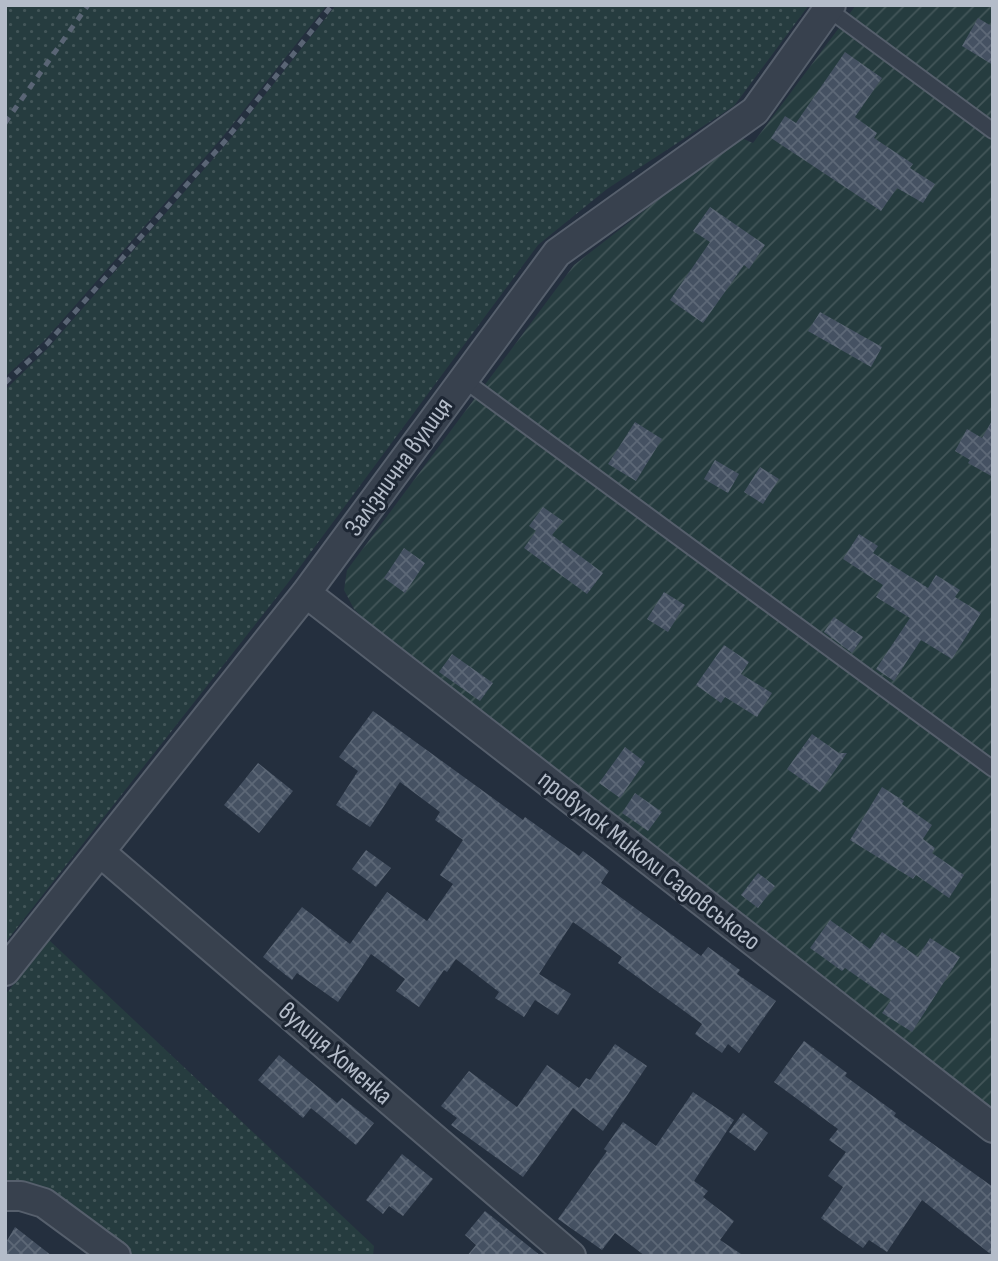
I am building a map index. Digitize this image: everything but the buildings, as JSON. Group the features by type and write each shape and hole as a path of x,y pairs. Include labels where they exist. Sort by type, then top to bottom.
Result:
{"street":[{"name":"Залізнична вулиця","path":"5,971 306,593 557,253 755,111 830,7"},
{"name":"провулок Миколи Садовського","path":"306,593 993,1128"},
{"name":"вулиця Хоменка","path":"100,852 571,1256"},
{"path":"5,1196 21,1196 44,1203 116,1256"}],"lane":[{"path":"830,7 993,131"},
{"path":"464,380 993,769"}],"green space":[{"path":"5,5 327,5 221,139 44,341 5,377"},
{"path":"336,5 809,5 734,106 607,189 538,245 291,579 5,943 5,390 49,347 227,143"},
{"path":"856,5 993,5 993,1118 418,672 354,609 344,590 347,570 574,265 739,137 753,143"},
{"path":"49,940 374,1246 373,1256 130,1256 5,1188 5,995"}],"railway":[{"path":"5,123 88,5"},
{"path":"5,383 47,344 225,141 332,5"}]}
